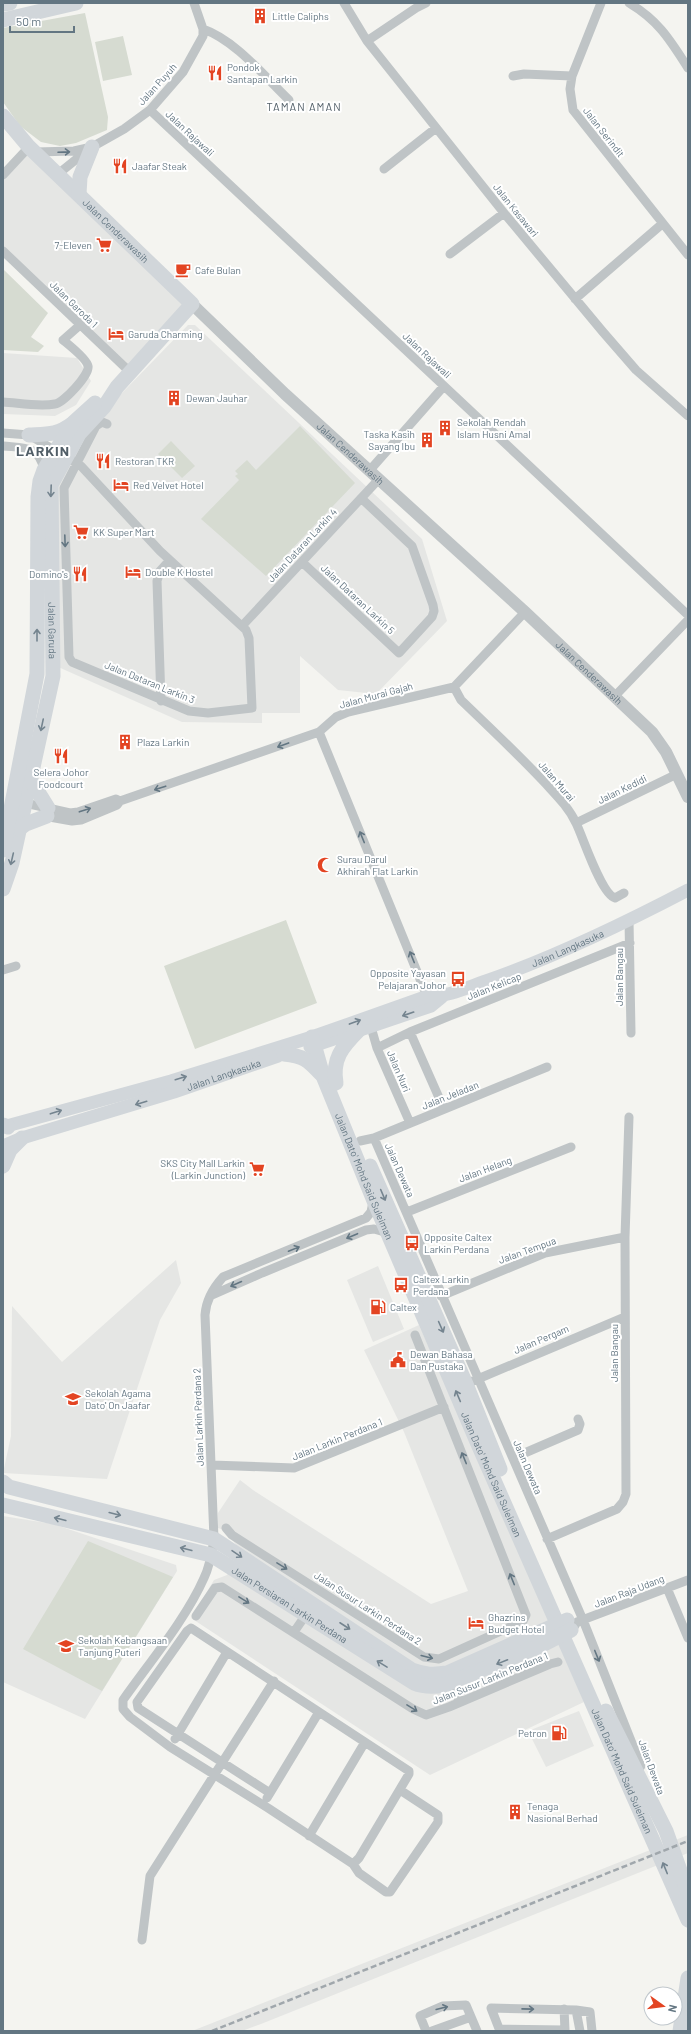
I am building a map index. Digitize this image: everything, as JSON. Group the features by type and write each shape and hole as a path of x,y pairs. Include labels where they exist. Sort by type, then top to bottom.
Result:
{"main road":[{"path":"3,4 10,3"},
{"path":"3,20 76,3"},
{"name":"Jalan Cenderawasih","path":"3,116 33,150 192,304"},
{"path":"79,194 80,177 92,147"},
{"name":"Jalan Garuda","path":"24,777 37,674 38,497 40,481 44,470 67,456 74,422 98,400 117,387 131,373 192,304"},
{"name":"Jalan Garuda","path":"4,842 13,807 24,777 53,676 51,485 79,434 104,407 117,387"},
{"path":"29,435 56,433 62,431 74,422"},
{"path":"3,785 24,777 47,812 19,829"},
{"name":"Jalan Garuda","path":"3,889 12,863 19,829 13,807"},
{"name":"Jalan Langkasuka","path":"3,1146 22,1138 174,1092 284,1054 316,1040 512,972 629,920 688,890"},
{"name":"Jalan Langkasuka","path":"5,1126 316,1040 365,1029 429,1001"},
{"path":"284,1054 299,1056 305,1059 330,1080 336,1061 347,1043 365,1029"},
{"name":"Jalan Dato' Mohd Said Suleiman","path":"316,1040 374,1201 389,1233 431,1303 471,1381 528,1539 570,1625 652,1836 683,1896"},
{"name":"Jalan Dato' Mohd Said Suleiman","path":"330,1080 367,1140 431,1303 606,1710 666,1831 683,1896"},
{"path":"3,1166 10,1150 22,1138"},
{"name":"Jalan Persiaran Larkin Perdana","path":"3,1482 9,1487 214,1539 307,1609 414,1683 430,1687 452,1677 538,1647 570,1625"},
{"name":"Jalan Persiaran Larkin Perdana","path":"3,1505 211,1555 307,1609"},
{"path":"683,1896 688,1920"},
{"path":"680,2031 688,1978"},
{"path":"688,2026 688,2031"}],"street":[{"path":"194,3 203,29 215,33 230,43 289,100"},
{"name":"Jalan Kasawari","path":"344,3 366,41 504,213 636,370 688,416"},
{"path":"366,41 426,3"},
{"name":"Jalan Serindit","path":"600,3 572,76 570,88 573,110 688,255"},
{"path":"629,3 642,10 661,27 688,68"},
{"name":"Jalan Puyuh","path":"33,150 74,151 92,147 124,129 150,110 183,72 200,44 203,36 203,29"},
{"path":"513,76 524,74 572,76"},
{"name":"Jalan Rajawali","path":"150,110 688,615"},
{"path":"384,169 436,128"},
{"path":"58,174 92,147"},
{"path":"3,175 33,150"},
{"path":"450,254 504,213"},
{"path":"575,298 662,224"},
{"name":"Jalan Garoda 1","path":"3,251 131,373"},
{"name":"Jalan Cenderawasih","path":"192,304 285,394 525,612 614,698 652,732 666,752 688,797"},
{"path":"3,402 56,404 65,399 85,376 88,369 88,365 84,360 63,340 80,325"},
{"path":"370,470 444,386"},
{"path":"53,656 69,657 63,493 67,456 96,426 102,422 107,424"},
{"path":"3,432 29,435 67,456 85,470 169,561 242,626"},
{"path":"3,446 31,449 40,457 44,470"},
{"name":"Jalan Dataran Larkin 4","path":"242,626 379,479"},
{"name":"Jalan Dataran Larkin 5","path":"302,562 398,653 432,617 433,605 412,546 361,498"},
{"path":"161,701 157,581 160,571 169,561"},
{"path":"454,687 525,612"},
{"path":"614,698 688,620"},
{"name":"Jalan Dataran Larkin 3","path":"69,657 72,662 161,701 194,712 252,708 249,638 242,626"},
{"name":"Jalan Murai Gajah","path":"13,807 47,812 78,812 116,799 120,801 319,732 336,717 348,712 454,687"},
{"name":"Jalan Murai","path":"454,687 461,700 533,770 564,804 576,823 605,888 614,898 624,894"},
{"path":"319,732 429,1001"},
{"name":"Jalan Kedidi","path":"576,823 677,774"},
{"name":"Jalan Bangau","path":"629,920 630,1033"},
{"name":"Jalan Kelicap","path":"377,1048 410,1032 630,943"},
{"path":"3,970 16,966"},
{"name":"Jalan Nuri","path":"365,1029 377,1048 410,1123"},
{"path":"410,1032 444,1110"},
{"name":"Jalan Jeladan","path":"367,1140 548,1067"},
{"name":"Jalan Bangau","path":"547,1538 617,1509 623,1502 626,1494 624,1237 629,1117"},
{"name":"Jalan Dewata","path":"367,1140 407,1212 431,1303"},
{"name":"Jalan Helang","path":"407,1212 571,1147"},
{"name":"Jalan Larkin Perdana 2","path":"374,1201 371,1212 366,1218 223,1277 216,1285 206,1304 205,1315 214,1539 211,1555 204,1577 183,1615 123,1700 123,1709 130,1717 170,1747 263,1805 352,1864 359,1873 386,1892 390,1892 438,1822 438,1815 400,1790"},
{"path":"210,1296 262,1272 366,1230 374,1229 389,1233"},
{"name":"Jalan Tempua","path":"431,1303 545,1253 624,1237"},
{"name":"Jalan Pergam","path":"471,1381 625,1317"},
{"path":"415,1335 444,1407"},
{"name":"Jalan Dewata","path":"471,1381 512,1458 547,1538 570,1625"},
{"name":"Jalan Larkin Perdana 1","path":"211,1465 294,1468 444,1407"},
{"name":"Jalan Susur Larkin Perdana 2","path":"226,1528 232,1535 424,1657 438,1659 523,1621 526,1615 444,1407"},
{"path":"512,1458 578,1430 580,1424 578,1419"},
{"name":"Jalan Raja Udang","path":"570,1625 688,1580"},
{"name":"Jalan Susur Larkin Perdana 1","path":"196,1616 215,1588 219,1586 294,1632 418,1712 426,1715 558,1662"},
{"path":"294,1632 317,1588"},
{"path":"667,1588 688,1638"},
{"path":"270,1793 177,1735 138,1708 137,1702 187,1630 191,1628 408,1770 409,1774 400,1790 359,1858 352,1864"},
{"path":"170,1747 227,1652"},
{"path":"444,1656 460,1702"},
{"path":"142,1940 150,1876 274,1681"},
{"path":"263,1805 319,1712"},
{"path":"309,1836 365,1742"},
{"path":"426,2031 420,2016 443,2006 466,2004 477,2031"},
{"path":"564,2009 565,2030 500,2030 491,2008 564,2009 590,2012 592,2031"},
{"path":"576,2010 580,2031"},
{"path":"432,2031 471,2017"}],"shaded area":[{"path":"85,13 108,117 107,130 76,143 60,146 41,142 20,126 3,102 3,28"},
{"path":"123,36 132,75 103,81 95,42"},
{"path":"29,153 185,304 129,367 3,247 3,180"},
{"path":"3,269 48,313 31,337 44,346 38,352 3,350"},
{"path":"188,325 195,325 422,539 447,621 376,694 338,690 300,656 300,713 262,713 262,723 182,722 56,666 56,485 89,427"},
{"path":"3,353 77,358 91,381 76,405 55,416 3,414"},
{"path":"300,426 355,483 266,576 201,519 239,480 235,476 238,474 235,471 247,460 256,470"},
{"path":"171,441 195,466 182,478 158,454"},
{"path":"286,920 317,1003 195,1049 164,966"},
{"name":"Sekolah Agama Dato' On Jaafar","path":"176,1260 181,1283 160,1320 107,1479 3,1473 11,1436 12,1306 62,1362"},
{"path":"378,1266 404,1329 373,1342 347,1280"},
{"path":"419,1325 584,1702 430,1775 191,1618 214,1580 227,1575 242,1552 224,1530 218,1528 218,1513 240,1480 253,1490 431,1604 468,1591 404,1432 364,1350"},
{"name":"Sekolah Kebangsaan Tanjung Puteri","path":"3,1516 53,1524 176,1565 177,1571 85,1719 3,1682"},
{"path":"88,1541 173,1577 102,1691 23,1649"},
{"path":"579,1711 594,1746 546,1767 528,1731"},
{"path":"688,1835 688,1853 261,2024 242,2031 192,2031"}],"railway":[{"path":"212,2031 688,1841"}],"place":[{"name":"Little Caliphs","path":"260,16"},
{"name":"Pondok Santapan Larkin","path":"215,73"},
{"name":"Jaafar Steak","path":"120,166"},
{"name":"7-Eleven","path":"104,245"},
{"name":"Cafe Bulan","path":"183,270"},
{"name":"Garuda Charming","path":"116,334"},
{"name":"Dewan Jauhar","path":"174,398"},
{"name":"Sekolah Rendah Islam Husni Amal","path":"445,428"},
{"name":"Taska Kasih Sayang Ibu","path":"427,440"},
{"name":"Restoran TKR","path":"103,461"},
{"name":"Red Velvet Hotel","path":"121,485"},
{"name":"KK Super Mart","path":"81,532"},
{"name":"Double K Hostel","path":"133,572"},
{"name":"Domino's","path":"80,574"},
{"name":"Plaza Larkin","path":"125,742"},
{"name":"Selera Johor Foodcourt","path":"61,756"},
{"name":"Surau Darul Akhirah Flat Larkin","path":"325,865"},
{"name":"Opposite Yayasan Pelajaran Johor","path":"458,979"},
{"name":"SKS City Mall Larkin (Larkin Junction)","path":"257,1169"},
{"name":"Opposite Caltex Larkin Perdana","path":"412,1243"},
{"name":"Caltex Larkin Perdana","path":"401,1285"},
{"name":"Caltex","path":"378,1307"},
{"name":"Dewan Bahasa Dan Pustaka","path":"398,1360"},
{"name":"Sekolah Agama Dato' On Jaafar","path":"73,1399"},
{"name":"Ghazrins Budget Hotel","path":"476,1623"},
{"name":"Sekolah Kebangsaan Tanjung Puteri","path":"66,1646"},
{"name":"Petron","path":"559,1733"},
{"name":"Tenaga Nasional Berhad","path":"515,1812"}],"district":[{"name":"TAMAN AMAN","path":"304,107"},
{"name":"LARKIN","path":"43,451"}]}
